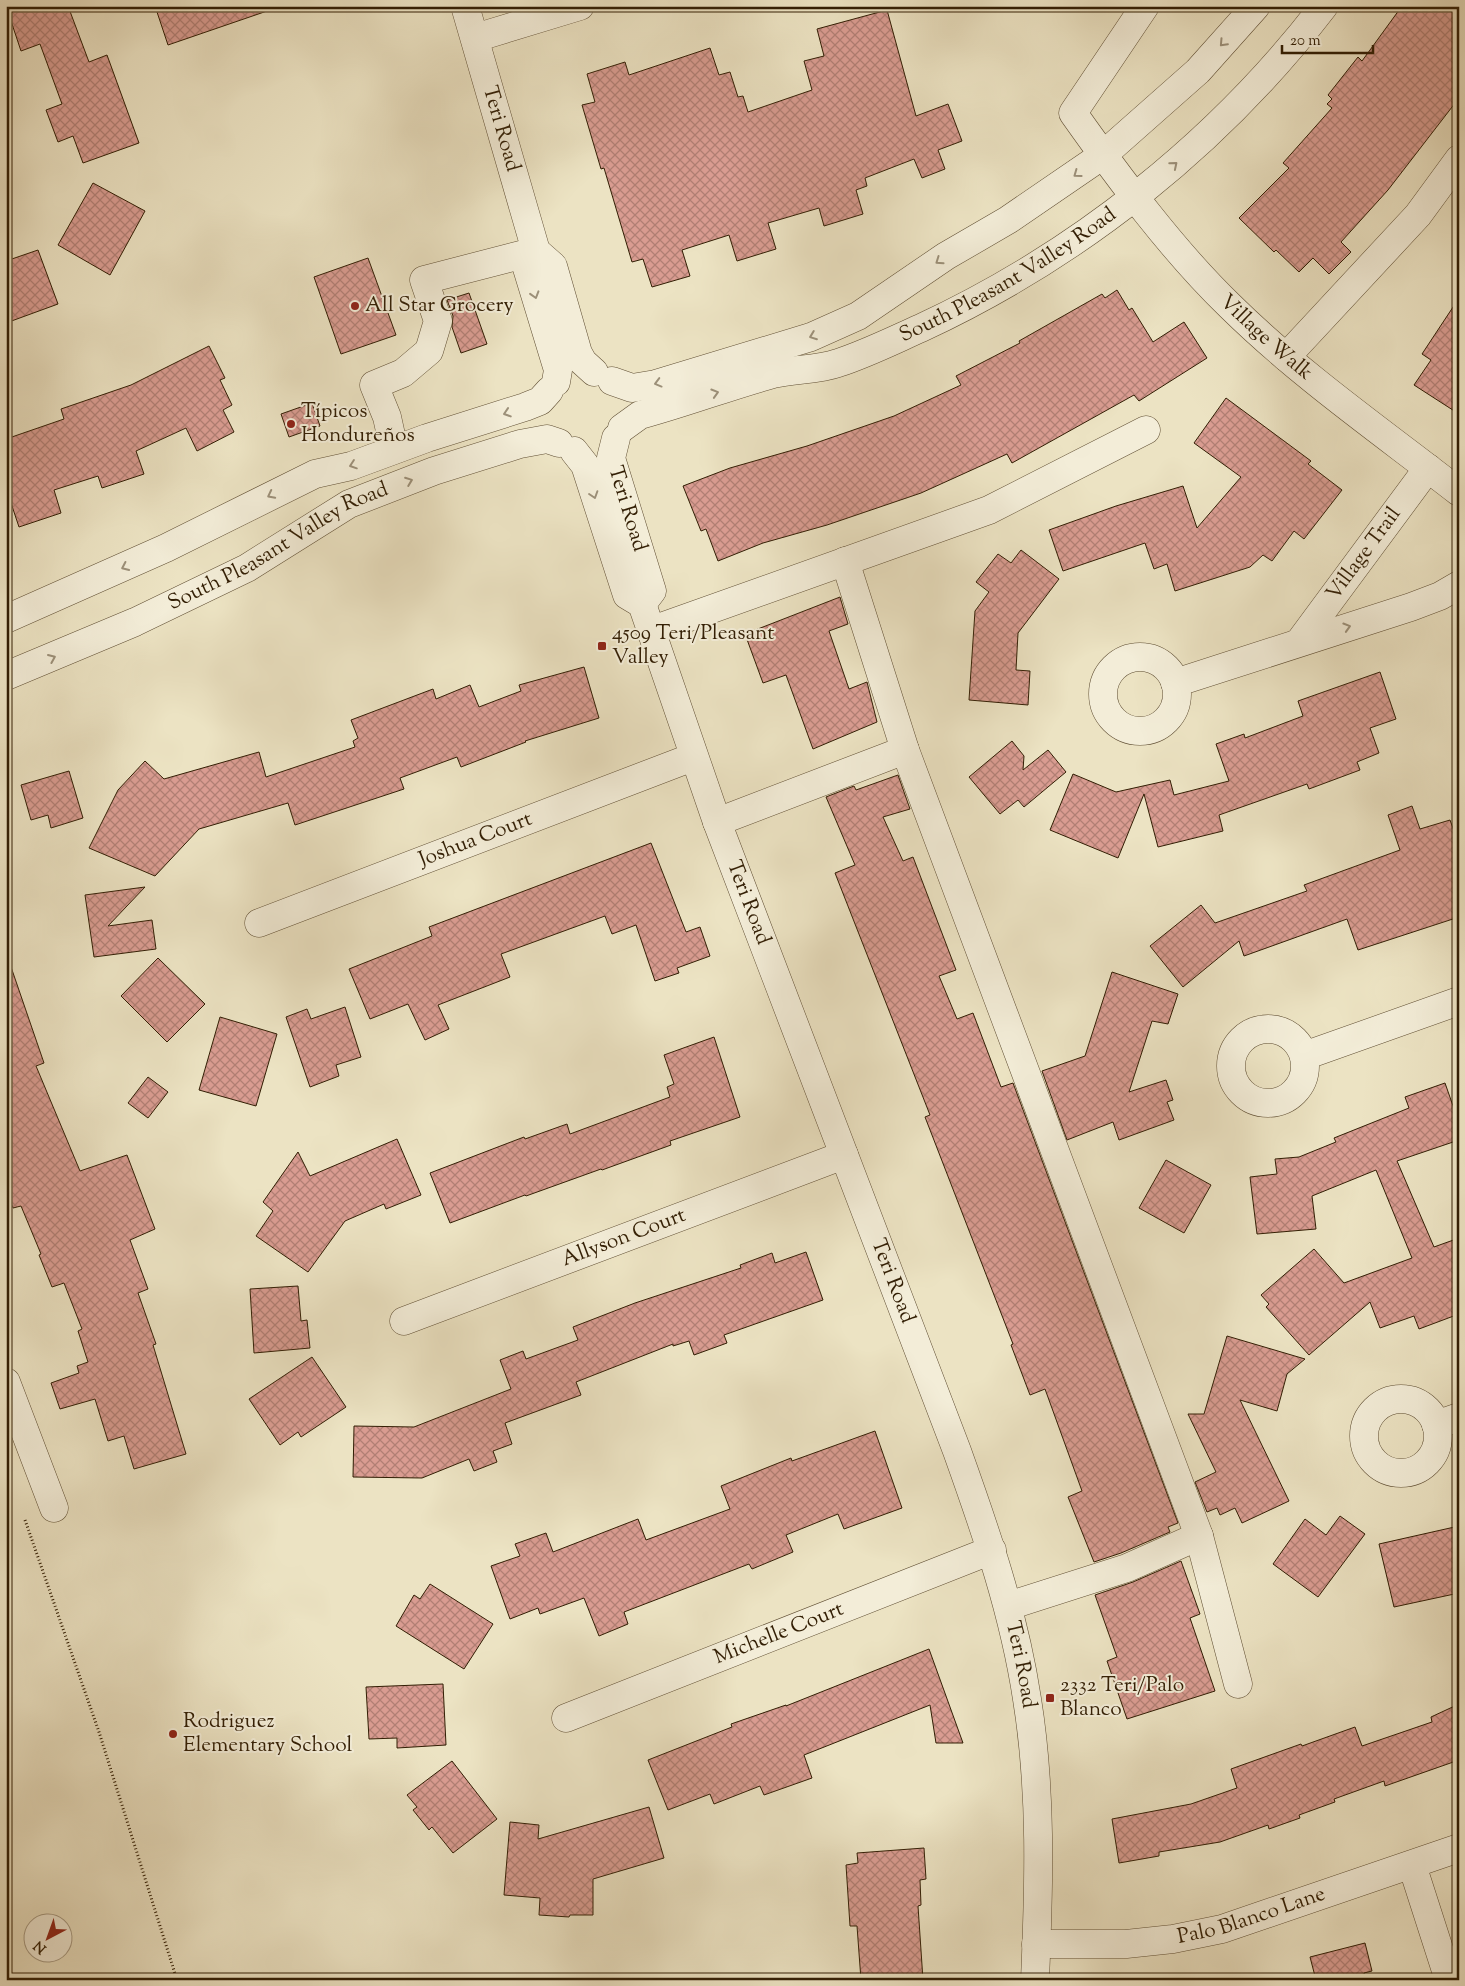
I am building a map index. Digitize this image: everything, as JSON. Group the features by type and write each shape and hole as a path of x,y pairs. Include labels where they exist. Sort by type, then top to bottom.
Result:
{"street":[{"name":"Teri Road","path":"465,6 536,251 553,266 578,354 583,362 603,377"},
{"path":"475,38 580,6"},
{"name":"Village Walk","path":"1145,6 1073,113 1103,155 1186,259 1230,306 1286,357 1459,492"},
{"name":"South Pleasant Valley Road","path":"603,377 632,388 656,384 811,337 844,323 878,303 946,256 1008,220 1103,155 1198,70 1256,6"},
{"name":"South Pleasant Valley Road","path":"619,433 640,415 770,375 797,369 837,364 893,341 1004,286 1057,253 1136,196 1180,160 1226,118 1267,74 1324,6"},
{"path":"1286,357 1418,215 1459,159"},
{"path":"536,251 526,265 558,370 553,386 544,416 548,431 566,447 592,452 598,450 619,433 625,419 623,399 603,377 572,373 553,386"},
{"path":"394,449 387,417 374,385 403,373 430,351 438,321 424,280 536,251"},
{"name":"South Pleasant Valley Road","path":"6,619 166,548 315,474 351,466 394,449 525,407 540,401 553,386"},
{"path":"650,631 989,510 1146,430"},
{"name":"Teri Road","path":"619,433 611,458 652,591 642,604"},
{"name":"South Pleasant Valley Road","path":"6,676 135,622 247,568 349,504 434,470 520,444 547,438 566,447"},
{"name":"Teri Road","path":"566,447 585,465 627,595 642,604 717,822 957,1451 992,1550 1008,1606 1027,1699 1034,1753 1038,1803 1035,1980"},
{"name":"Village Trail","path":"1300,641 1428,468"},
{"path":"845,561 905,750 1199,1536 1238,1684"},
{"name":"Village Trail","path":"1175,683 1300,641 1426,602 1459,585"},
{"path":"717,822 905,750"},
{"name":"Joshua Court","path":"259,923 693,756"},
{"path":"1304,1056 1459,1001"},
{"name":"Allyson Court","path":"404,1321 844,1155"},
{"path":"6,1382 54,1508"},
{"path":"1008,1606 1127,1568 1199,1536"},
{"name":"Michelle Court","path":"566,1718 992,1550"},
{"name":"Palo Blanco Lane","path":"1036,1944 1126,1944 1173,1939 1222,1929 1459,1848"},
{"path":"1412,1865 1449,1980"}],"path":[{"path":"25,1520 99,1732 177,1980"}],"building":[{"path":"6,6 68,6 89,62 107,55 139,143 83,163 73,136 58,142 46,110 62,104 40,44 21,51"},
{"path":"155,6 270,6 270,10 168,45"},
{"path":"1402,6 1459,6 1459,98 1388,190 1341,242 1351,252 1329,274 1313,258 1299,272 1276,250 1274,252 1239,218 1289,168 1283,163 1332,108 1327,104 1332,99 1328,95 1358,57 1362,61"},
{"path":"887,10 916,116 948,104 962,141 938,150 945,169 922,178 914,159 865,178 867,186 856,190 863,214 824,226 819,208 768,223 776,249 737,261 729,235 682,250 690,276 652,287 643,259 632,262 604,168 601,169 582,105 595,102 587,74 625,62 629,75 710,48 719,75 730,72 738,97 743,96 748,112 812,90 804,61 824,56 817,29"},
{"path":"93,183 145,211 110,275 58,245"},
{"path":"38,250 58,304 6,323 6,261"},
{"name":"All Star Grocery","path":"368,258 396,335 341,354 314,277"},
{"path":"1117,290 1129,310 1132,308 1153,342 1184,322 1207,358 1139,401 1134,395 1012,463 1007,454 921,493 827,525 763,543 718,561 706,529 701,531 683,486 730,468 807,446 894,416 961,385 956,376 1020,343 1019,341 1102,294 1105,298"},
{"path":"469,293 487,344 461,353 452,327 453,316 447,300"},
{"path":"1459,298 1459,414 1414,385 1431,360 1422,354"},
{"path":"209,346 225,378 220,380 232,405 223,410 234,432 197,451 186,428 136,451 144,474 102,488 98,476 54,490 61,513 19,527 11,503 6,505 6,439 64,419 61,409 131,385"},
{"path":"1226,398 1311,461 1308,464 1342,490 1304,539 1294,531 1272,561 1263,555 1250,567 1175,591 1167,564 1154,569 1145,543 1063,571 1049,530 1116,506 1183,486 1197,528 1241,477 1194,443"},
{"path":"312,403 320,426 289,437 281,414"},
{"path":"1021,550 1059,579 1018,633 1016,670 1030,671 1028,705 969,700 975,611 989,592 976,582 998,554 1011,563"},
{"path":"840,597 848,624 829,631 849,689 867,682 877,722 813,749 786,675 763,683 745,634"},
{"path":"584,667 599,718 525,741 461,767 457,757 400,778 404,789 295,825 288,803 199,829 155,876 89,848 118,790 145,761 164,779 259,752 266,777 355,747 353,741 358,738 351,720 433,689 436,699 470,685 479,707 521,691 519,685"},
{"path":"1380,672 1396,719 1370,728 1379,753 1357,762 1360,770 1309,789 1307,784 1219,815 1223,831 1158,847 1144,794 1118,858 1050,830 1073,774 1116,792 1170,780 1174,795 1229,781 1216,744 1244,734 1245,738 1303,716 1298,701"},
{"path":"1012,741 1024,756 1023,770 1048,750 1066,772 1024,807 1018,800 1000,814 969,777"},
{"path":"69,771 83,818 51,828 48,815 31,820 21,785"},
{"path":"898,775 910,809 883,817 903,861 913,857 956,970 939,976 957,1019 973,1013 1001,1087 1013,1083 1178,1523 1168,1527 1170,1532 1121,1553 1094,1562 1068,1497 1082,1491 1045,1389 1030,1395 1011,1345 1013,1344 925,1117 930,1115 835,873 855,865 826,797 854,786 856,790"},
{"path":"1412,806 1420,829 1450,820 1459,845 1459,917 1358,950 1347,919 1244,956 1239,941 1183,987 1150,946 1201,905 1215,923 1307,891 1304,885 1400,850 1388,815"},
{"path":"651,843 686,932 700,927 710,956 677,968 679,973 655,981 636,925 612,934 605,916 501,954 510,977 438,1005 449,1029 425,1040 408,1004 370,1019 349,969 432,936 429,927"},
{"path":"145,887 108,926 152,920 156,949 94,957 85,895"},
{"path":"158,958 205,1004 167,1042 121,996"},
{"path":"10,964 44,1063 36,1066 80,1171 127,1155 155,1229 130,1240 148,1289 138,1293 156,1344 153,1345 186,1454 134,1469 124,1436 108,1441 95,1399 60,1409 51,1383 79,1373 77,1366 88,1362 78,1331 82,1329 64,1283 52,1287 39,1255 41,1254 21,1206 13,1208 6,1192 6,965"},
{"path":"1112,972 1178,994 1168,1024 1152,1021 1129,1092 1166,1080 1173,1100 1167,1102 1174,1120 1119,1140 1113,1122 1067,1140 1042,1071 1085,1056"},
{"path":"345,1007 361,1057 336,1065 339,1076 310,1087 286,1017 307,1009 311,1019"},
{"path":"220,1017 277,1034 256,1106 199,1090"},
{"path":"714,1037 740,1117 670,1141 671,1145 450,1223 430,1173 524,1137 525,1139 567,1124 570,1134 670,1097 667,1087 674,1084 664,1055"},
{"path":"148,1077 168,1092 148,1118 128,1103"},
{"path":"1445,1083 1459,1123 1459,1140 1397,1161 1434,1247 1459,1238 1459,1314 1419,1329 1414,1316 1380,1328 1370,1302 1309,1355 1266,1307 1269,1304 1261,1295 1314,1249 1344,1283 1412,1258 1376,1170 1312,1196 1316,1229 1257,1234 1250,1177 1277,1174 1275,1159 1299,1157 1336,1142 1334,1138 1409,1108 1405,1097"},
{"path":"397,1139 421,1195 386,1209 384,1204 345,1221 308,1272 256,1236 273,1211 263,1202 298,1152 310,1176"},
{"path":"1166,1160 1211,1185 1184,1233 1139,1208"},
{"path":"806,1252 823,1300 724,1335 727,1343 694,1355 689,1341 673,1346 673,1344 576,1382 581,1395 505,1423 512,1444 493,1451 497,1462 474,1471 469,1459 422,1478 353,1477 354,1426 414,1427 511,1389 500,1360 523,1351 526,1359 578,1340 573,1327 635,1303 741,1268 740,1265 772,1253 775,1263"},
{"path":"298,1286 301,1321 307,1320 310,1348 254,1353 250,1289"},
{"path":"1227,1336 1305,1359 1287,1374 1277,1411 1240,1400 1289,1501 1242,1523 1235,1508 1220,1515 1217,1508 1207,1512 1195,1482 1216,1472 1188,1414 1204,1414"},
{"path":"312,1357 346,1407 301,1437 298,1432 280,1445 249,1399"},
{"path":"875,1431 902,1508 844,1529 838,1514 786,1535 793,1552 752,1569 749,1564 624,1612 628,1624 599,1636 584,1598 540,1614 538,1608 510,1619 491,1566 520,1556 515,1544 546,1533 553,1552 638,1519 646,1540 730,1509 721,1486 791,1458 792,1461"},
{"path":"1340,1516 1365,1534 1318,1597 1273,1564 1305,1519 1326,1535"},
{"path":"1459,1526 1459,1593 1394,1607 1379,1544"},
{"path":"1181,1561 1200,1614 1190,1618 1215,1691 1127,1719 1107,1661 1117,1657 1095,1595 1133,1582"},
{"path":"430,1584 493,1624 464,1669 396,1626 414,1595 420,1599"},
{"path":"929,1649 963,1743 936,1743 930,1705 804,1755 812,1778 764,1795 760,1786 714,1804 710,1794 668,1810 648,1760 732,1727 731,1724 786,1706"},
{"path":"443,1684 446,1745 397,1748 397,1738 369,1739 366,1687"},
{"path":"1459,1704 1459,1760 1385,1786 1384,1781 1334,1799 1335,1802 1299,1815 1300,1818 1269,1829 1268,1825 1220,1842 1159,1852 1159,1856 1119,1863 1112,1819 1191,1804 1237,1788 1231,1769 1301,1744 1302,1746 1355,1727 1362,1746 1432,1722 1431,1717"},
{"path":"452,1761 497,1819 453,1853 432,1827 429,1830 413,1810 417,1807 407,1795"},
{"path":"649,1807 664,1858 593,1879 593,1915 570,1915 569,1917 539,1915 540,1898 504,1895 510,1822 539,1825 538,1839"},
{"path":"924,1848 926,1879 920,1880 921,1905 918,1906 923,1980 861,1980 857,1926 850,1926 846,1865 858,1863 857,1853"},
{"path":"1365,1943 1372,1971 1364,1973 1366,1980 1316,1980 1310,1957"}],"place":[{"name":"All Star Grocery","path":"355,306"},
{"name":"Típicos Hondureños","path":"291,424"},
{"name":"4509 Teri/Pleasant Valley","path":"602,646"},
{"name":"2332 Teri/Palo Blanco","path":"1050,1698"},
{"name":"Rodriguez Elementary School","path":"173,1734"}]}
